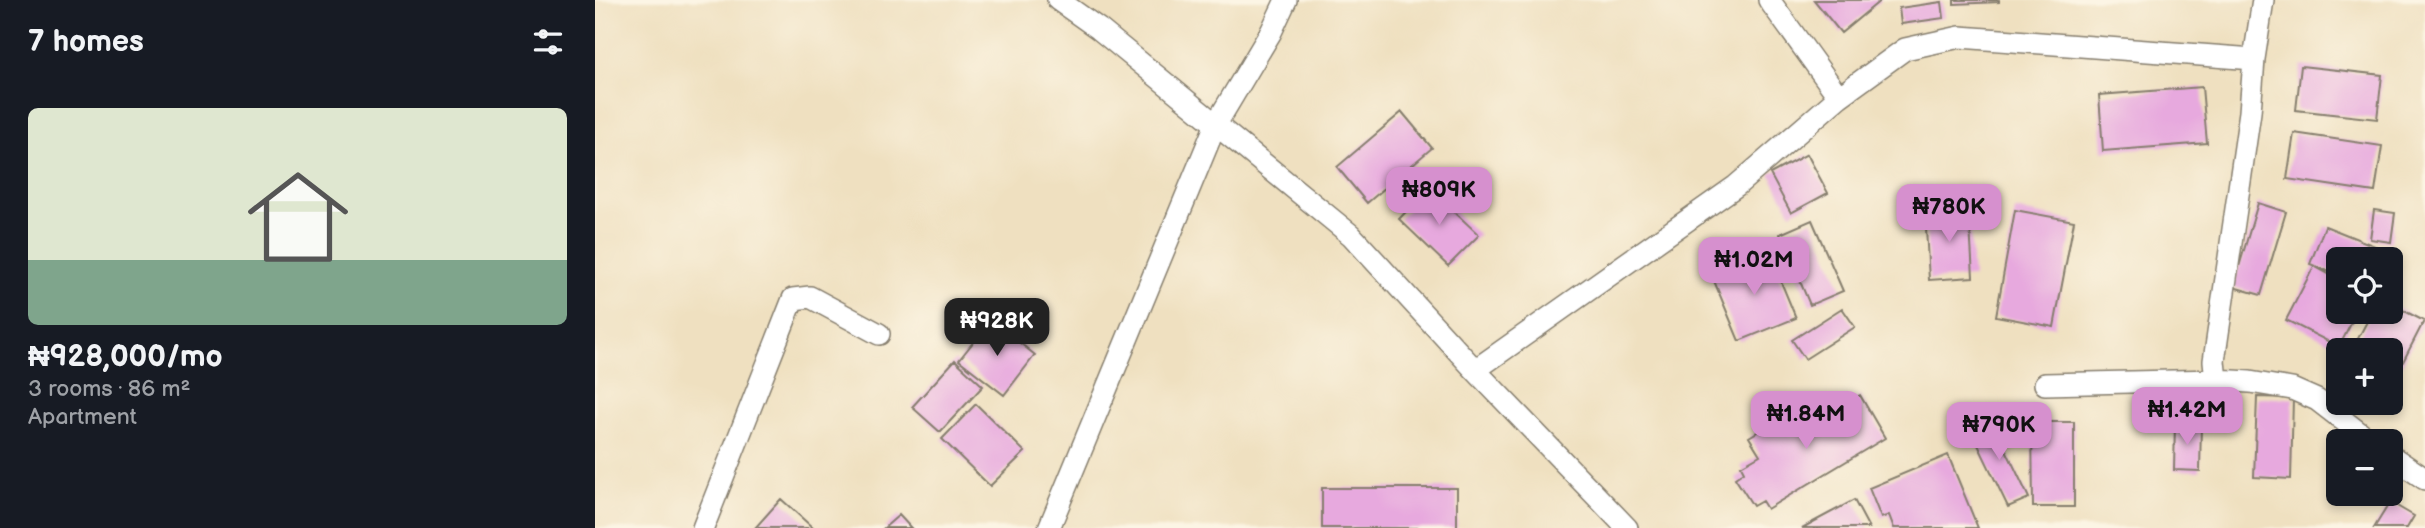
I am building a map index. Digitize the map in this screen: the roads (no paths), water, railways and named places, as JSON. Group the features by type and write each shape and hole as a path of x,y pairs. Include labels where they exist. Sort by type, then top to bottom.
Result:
{"street":[{"path":"1058,0 1099,29 1351,235 1626,528"},
{"path":"1049,528 1216,124 1271,32 1286,0"},
{"path":"1769,0 1839,97"},
{"path":"2216,380 2214,361 2250,112 2254,59 2263,0"},
{"path":"1475,370 1736,186 1839,97 1905,49 1960,37 2254,59"},
{"path":"703,528 793,299 810,297 879,334"},
{"path":"2045,384 2216,380 2250,382 2292,389 2317,400 2355,429"},
{"path":"2403,464 2425,479"}]}
